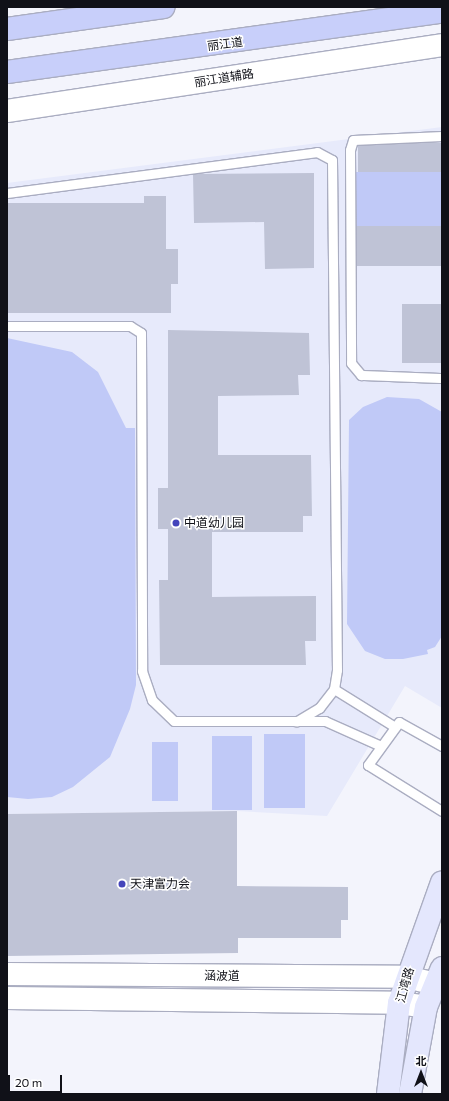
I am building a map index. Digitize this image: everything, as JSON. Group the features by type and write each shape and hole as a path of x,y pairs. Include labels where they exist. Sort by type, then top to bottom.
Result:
{"main road":[{"path":"7,29 163,7"},
{"name":"丽江道","path":"7,72 442,12"},
{"name":"江湾路","path":"388,1094 399,1004 406,977 442,882"},
{"path":"410,1094 426,1007 439,976"}],"street":[{"name":"丽江道辅路","path":"7,111 442,45"},
{"name":"涵波道","path":"7,974 439,976"},
{"name":"涵波道","path":"7,998 399,1004 426,1007"}],"lane":[{"path":"442,136 353,140 350,150 351,363 361,375 442,378"},
{"path":"7,193 317,152 332,160 337,670 334,689 319,708 297,721"},
{"path":"7,326 130,326 141,333 142,671 152,700 174,722 325,721 381,746"},
{"path":"334,689 395,727"},
{"path":"442,746 399,722 368,765 442,811"}],"shaded area":[{"name":"中道幼儿园","path":"442,127 442,708 405,686 327,816 237,811 7,814 7,183"},
{"path":"354,172 442,172 442,226 354,226"},
{"path":"7,338 72,352 98,372 126,428 135,428 136,685 130,709 110,757 73,787 52,797 28,799 7,797"},
{"path":"387,397 419,399 442,412 442,636 435,647 427,650 428,654 403,659 385,659 365,651 347,624 349,420 363,407"},
{"path":"264,734 305,734 305,808 264,808"},
{"path":"212,736 252,736 252,810 212,810"},
{"path":"152,742 178,742 178,801 152,801"}],"building":[{"path":"358,143 442,143 442,172 358,172"},
{"path":"314,173 314,268 265,269 264,222 194,223 193,174"},
{"path":"144,196 166,196 166,249 178,249 178,284 171,284 171,313 7,313 7,203 144,203"},
{"path":"356,226 442,226 442,266 356,266"},
{"path":"402,304 442,304 442,363 402,363"},
{"path":"168,330 309,333 310,375 298,375 299,395 218,396 218,455 311,455 312,516 303,516 303,532 212,532 212,597 316,596 316,641 305,641 306,665 160,665 159,580 168,580 168,529 158,529 158,488 168,488"},
{"name":"天津富力会","path":"237,811 237,886 348,887 348,920 341,920 341,938 238,938 238,953 7,956 7,814"}],"place":[{"name":"中道幼儿园","path":"176,523"},
{"name":"天津富力会","path":"122,884"}]}
